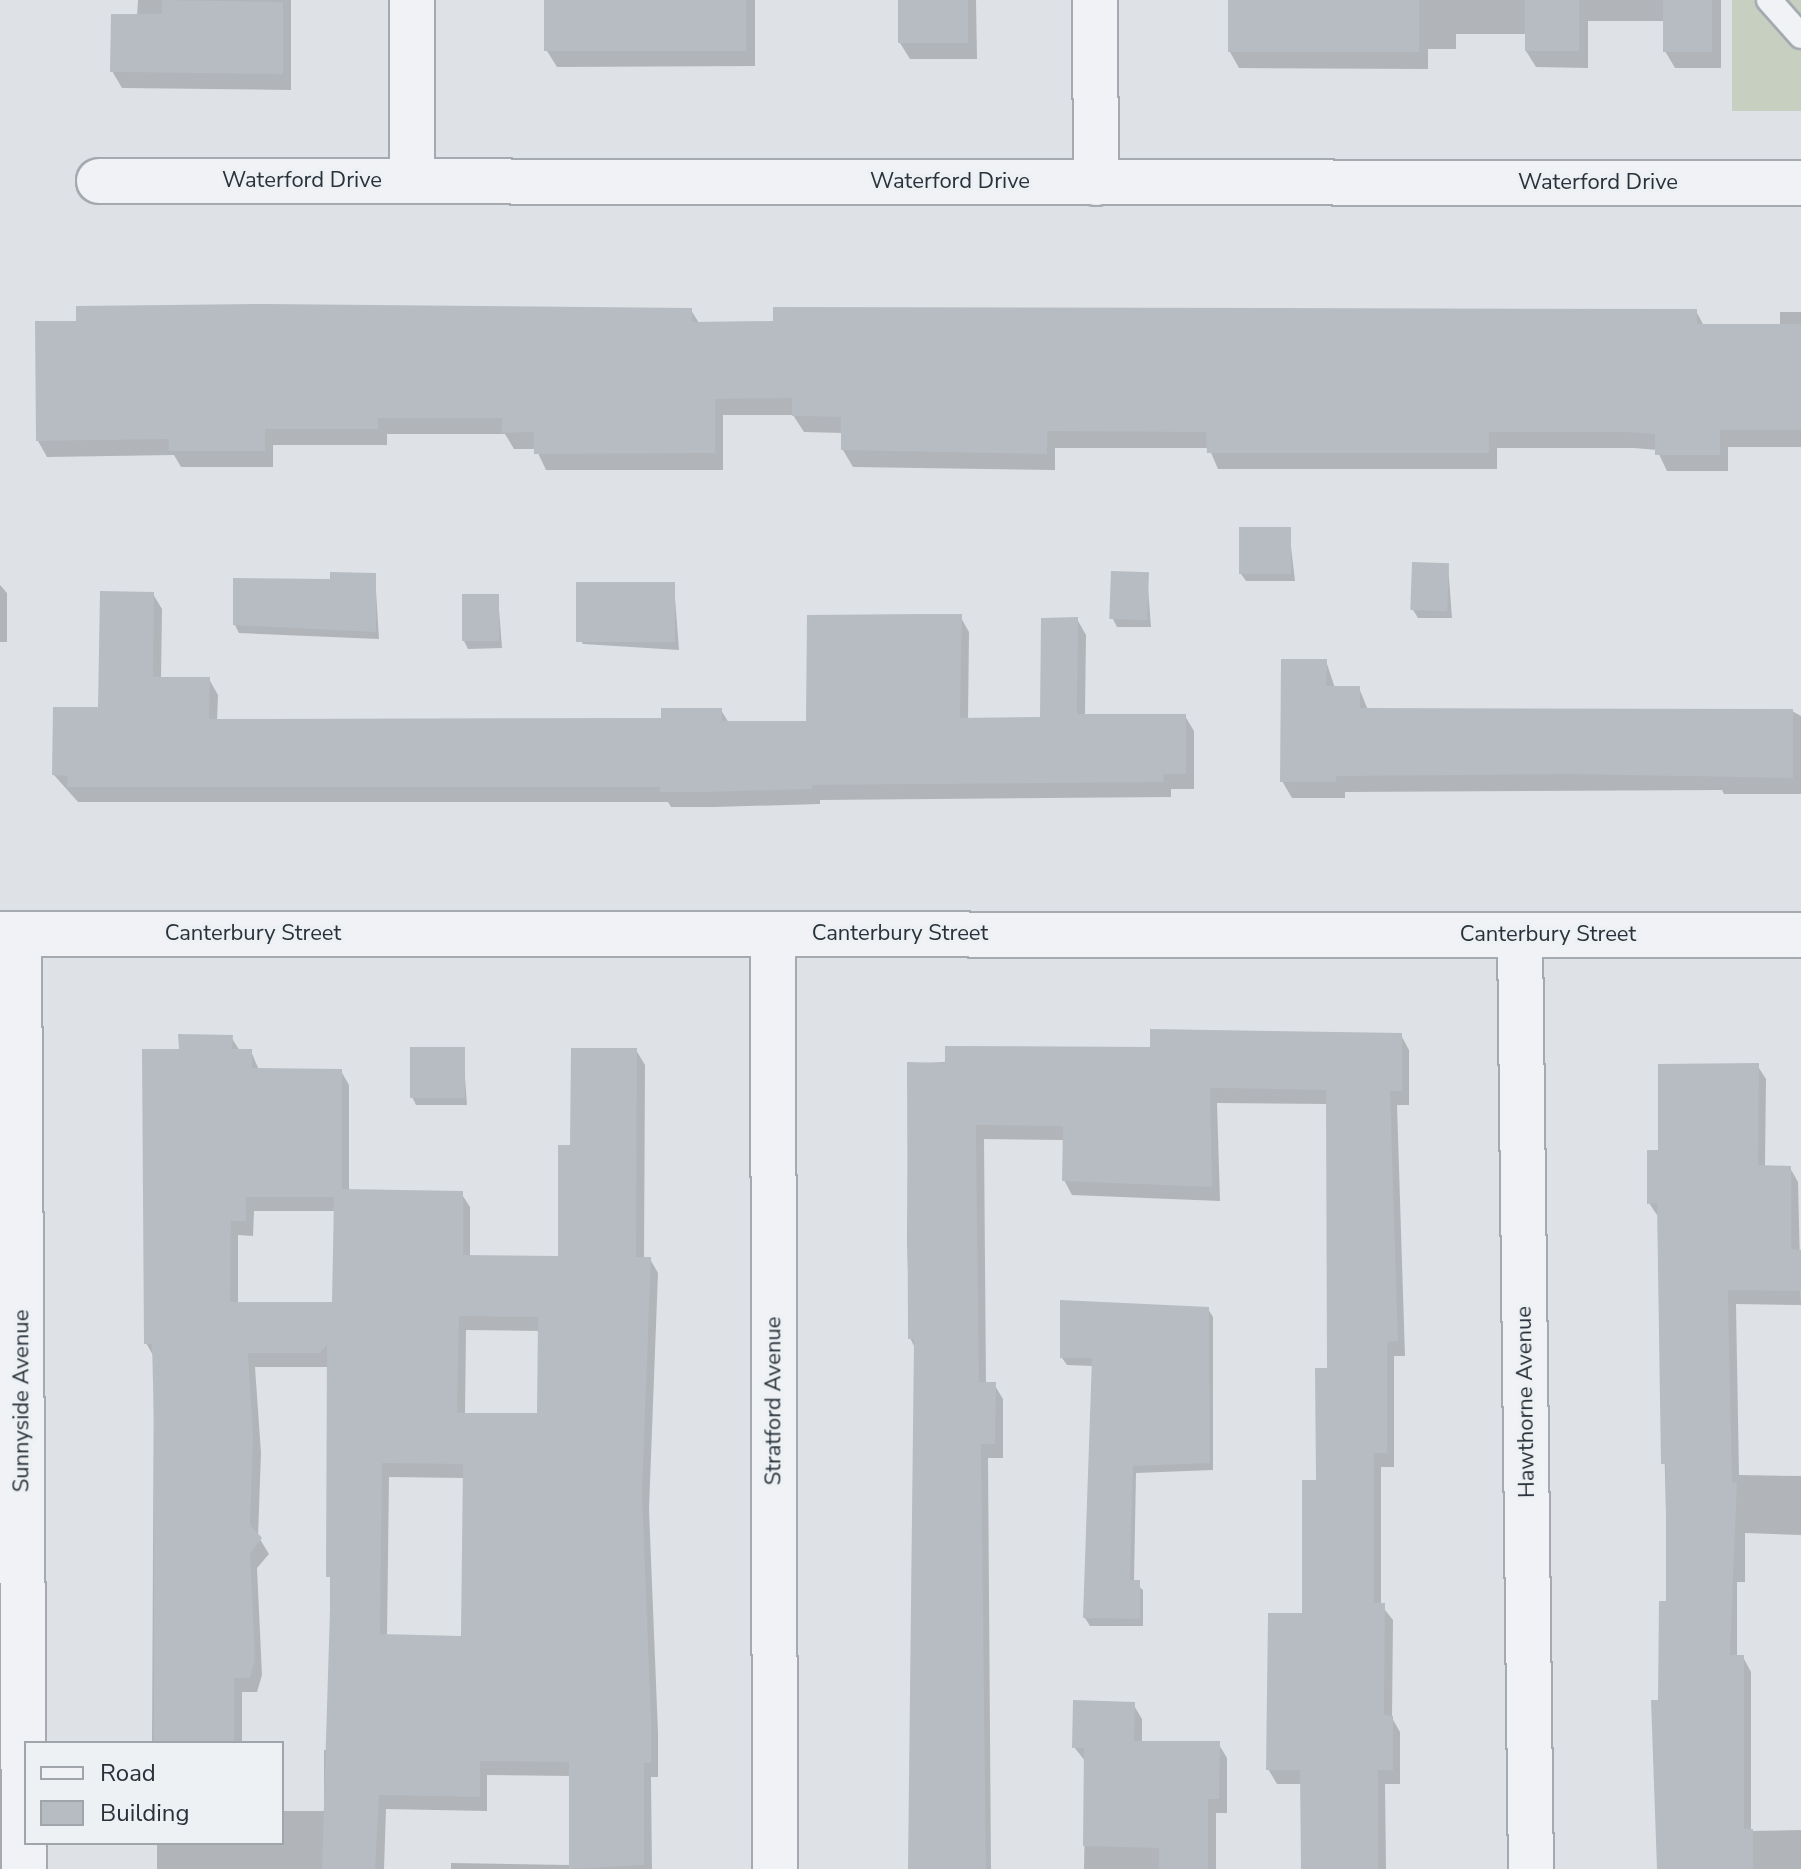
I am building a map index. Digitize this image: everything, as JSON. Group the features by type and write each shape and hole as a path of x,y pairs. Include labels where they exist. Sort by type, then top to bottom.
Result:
{"street":[{"path":"412,0 412,181"},
{"path":"1095,0 1096,183"},
{"name":"Waterford Drive","path":"99,181 1801,183"},
{"name":"Canterbury Street","path":"10,934 1801,935"},
{"name":"Sunnyside Avenue","path":"10,934 24,1869"},
{"name":"Stratford Avenue","path":"773,934 775,1869"},
{"name":"Hawthorne Avenue","path":"1520,935 1531,1869"}],"lane":[{"path":"1769,0 1801,36"}],"green space":[{"path":"1732,0 1801,0 1801,111 1732,111"}],"building":[{"path":"162,0 283,2 283,74 110,72 111,14 162,14"},
{"path":"544,0 746,0 746,51 544,51"},
{"path":"898,0 968,0 968,43 898,43"},
{"path":"1228,0 1419,0 1419,52 1228,52"},
{"path":"1525,0 1579,0 1579,51 1525,51"},
{"path":"1663,0 1712,0 1712,52 1663,52"},
{"path":"265,304 692,308 692,322 773,321 773,307 1697,309 1697,324 1801,324 1801,430 1720,430 1720,455 1655,455 1655,434 1624,432 1489,432 1489,453 1207,453 1206,432 1047,431 1047,454 841,450 841,417 792,416 792,398 715,399 715,453 534,454 534,432 502,433 502,418 378,418 378,429 265,429 265,451 169,451 169,439 36,441 35,321 76,321 76,306"},
{"path":"1239,527 1291,527 1291,574 1239,574"},
{"path":"1412,562 1449,563 1447,611 1410,610"},
{"path":"1111,571 1149,572 1147,620 1109,619"},
{"path":"330,572 376,573 376,632 233,625 233,578 330,579"},
{"path":"576,582 675,582 675,642 576,642"},
{"path":"100,591 154,592 153,677 210,677 209,719 661,718 661,708 722,708 722,721 806,721 807,615 924,614 962,614 960,718 1040,717 1041,618 1078,617 1077,714 1186,714 1186,774 1163,774 1164,782 812,785 812,789 704,792 660,792 660,787 67,787 68,776 52,775 53,707 98,707"},
{"path":"462,594 499,594 499,641 462,641"},
{"path":"1281,659 1327,659 1326,686 1360,686 1360,708 1793,709 1793,778 1570,774 1336,776 1336,782 1280,782"},
{"path":"1150,1029 1402,1033 1402,1091 1390,1091 1398,1341 1387,1342 1387,1453 1374,1453 1374,1603 1385,1603 1384,1715 1393,1716 1393,1770 1378,1770 1378,1869 1301,1869 1300,1770 1266,1770 1268,1613 1302,1613 1302,1480 1316,1480 1315,1368 1327,1368 1326,1090 1210,1088 1212,1187 1062,1181 1063,1126 976,1125 979,1382 996,1382 995,1444 981,1444 986,1869 908,1869 914,1339 908,1339 907,1062 945,1063 945,1046 1150,1047"},
{"path":"178,1034 233,1035 232,1049 252,1049 252,1068 342,1069 342,1189 463,1191 463,1255 558,1256 558,1145 570,1145 571,1048 637,1048 636,1257 651,1257 642,1493 651,1717 651,1763 644,1763 644,1865 569,1869 569,1762 480,1761 480,1797 379,1795 375,1869 322,1869 331,1577 326,1577 327,1344 320,1353 248,1353 253,1437 250,1525 262,1538 250,1553 255,1660 250,1678 234,1678 234,1741 154,1741 154,1422 152,1344 144,1344 142,1049 179,1049","holes":["246,1197 334,1197 332,1302 230,1302 231,1221 246,1221","459,1316 538,1317 537,1413 457,1413","382,1463 463,1464 461,1636 380,1634"]},
{"path":"410,1047 465,1047 465,1098 410,1098"},
{"path":"1759,1063 1758,1165 1791,1166 1791,1249 1801,1250 1801,1291 1728,1290 1732,1483 1737,1483 1730,1655 1744,1655 1744,1829 1753,1829 1753,1869 1657,1869 1651,1700 1658,1700 1659,1601 1666,1601 1666,1464 1661,1464 1657,1203 1647,1204 1647,1150 1658,1150 1658,1064"},
{"path":"1060,1300 1209,1307 1210,1463 1133,1466 1130,1580 1140,1580 1140,1619 1083,1618 1092,1358 1060,1358"},
{"path":"1073,1700 1135,1702 1134,1741 1220,1741 1219,1799 1208,1799 1208,1869 1159,1869 1159,1848 1083,1846 1084,1748 1072,1748"}]}
